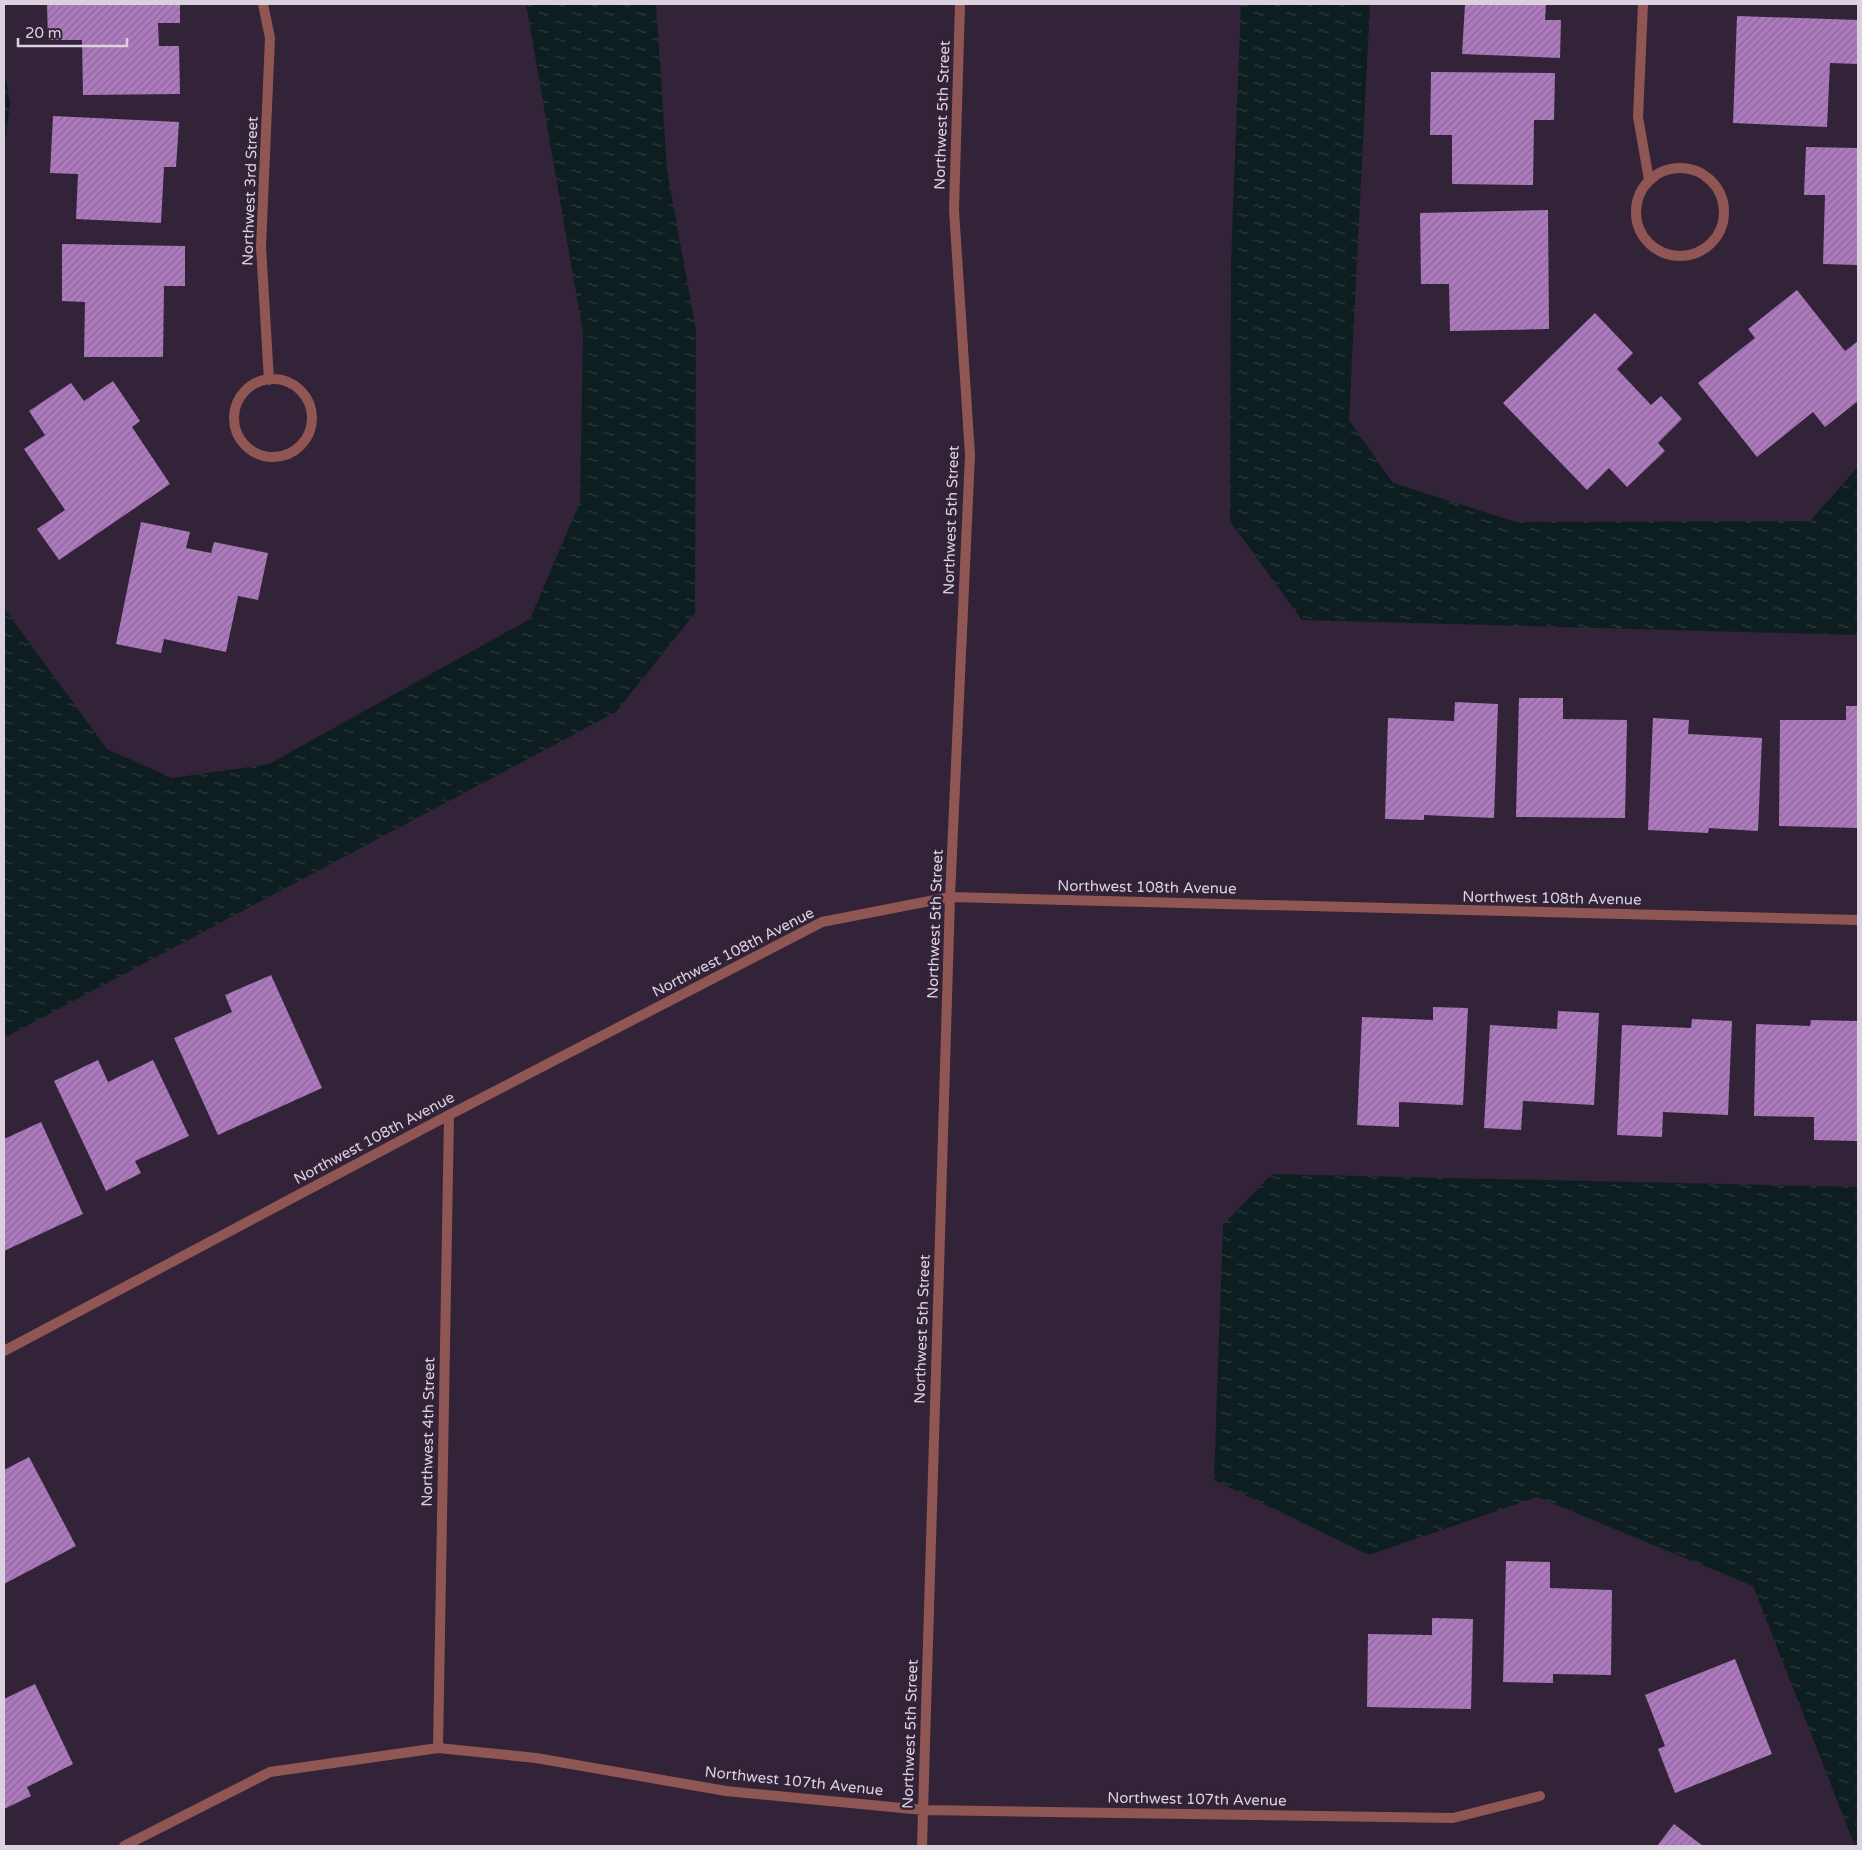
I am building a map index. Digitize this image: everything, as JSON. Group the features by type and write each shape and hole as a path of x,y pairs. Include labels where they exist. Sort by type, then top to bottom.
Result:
{"street":[{"name":"Northwest 3rd Street","path":"262,4 270,38 261,247 269,380"},
{"name":"Northwest 5th Street","path":"922,1846 950,897 970,455 954,210 960,4"},
{"path":"1643,4 1638,117 1649,180 1641,192 1636,206 1636,220 1642,234 1651,245 1663,253 1677,256 1691,255 1704,249 1715,239 1721,226 1724,212 1721,198 1714,185 1704,175 1690,169 1676,168 1661,172 1649,180"},
{"path":"269,380 281,380 292,384 302,391 312,412 311,426 306,438 298,448 286,455 273,457 260,455 248,448 239,437 235,424 236,410 240,398 258,382 269,380"},
{"name":"Northwest 108th Avenue","path":"4,1351 449,1115 822,922 950,897 1858,920"},
{"name":"Northwest 4th Street","path":"438,1748 449,1115"},
{"name":"Northwest 107th Avenue","path":"124,1846 270,1772 438,1748 536,1758 726,1790 923,1810 1453,1818 1540,1796"}],"water":[{"path":"526,4 656,4 667,170 696,331 695,613 616,712 4,1038 4,608 107,749 172,778 269,764 530,619 580,502 583,333"},
{"path":"1241,4 1370,4 1349,420 1393,483 1516,522 1810,521 1858,467 1858,635 1302,620 1230,521 1231,260"},
{"path":"4,69 10,103 4,151"},
{"path":"1272,1174 1858,1187 1858,1846 1855,1846 1753,1586 1537,1497 1369,1555 1214,1480 1223,1225"}],"building":[{"path":"47,4 180,4 180,23 158,23 159,46 179,46 180,94 83,95 82,40 48,40"},
{"path":"1465,4 1546,4 1545,20 1561,20 1560,58 1462,54"},
{"path":"1737,16 1858,20 1858,64 1830,63 1827,127 1733,123"},
{"path":"1431,72 1555,73 1554,120 1534,120 1533,185 1452,184 1452,135 1430,135"},
{"path":"53,116 179,122 176,167 164,167 161,223 76,219 78,174 50,173"},
{"path":"1806,147 1858,148 1858,265 1823,264 1825,195 1804,195"},
{"path":"1548,210 1549,329 1450,331 1449,284 1421,284 1420,213"},
{"path":"62,244 185,246 185,286 164,286 163,357 84,357 85,302 62,301"},
{"path":"1797,290 1845,351 1858,341 1858,401 1825,427 1813,412 1757,457 1698,383 1755,338 1748,329"},
{"path":"1595,313 1633,353 1617,369 1651,405 1661,396 1682,419 1658,443 1665,451 1627,487 1609,468 1587,490 1503,403"},
{"path":"113,381 140,421 132,427 170,484 59,560 37,529 65,510 24,449 45,435 29,411 71,383 84,401"},
{"path":"141,522 190,532 186,548 211,553 214,542 268,553 258,600 238,596 226,652 164,639 161,653 116,644"},
{"path":"1519,698 1563,698 1563,719 1627,720 1625,818 1516,817"},
{"path":"1455,702 1498,704 1494,818 1424,815 1424,820 1385,819 1388,718 1454,721"},
{"path":"1846,706 1858,706 1858,828 1779,826 1780,720 1846,720"},
{"path":"1653,718 1689,720 1688,734 1762,738 1758,831 1709,828 1708,833 1648,830"},
{"path":"271,975 322,1088 218,1135 174,1038 232,1012 225,995"},
{"path":"1433,1007 1468,1008 1463,1105 1399,1102 1399,1127 1357,1125 1362,1017 1433,1020"},
{"path":"1558,1011 1599,1013 1594,1105 1523,1101 1521,1130 1484,1128 1490,1025 1557,1029"},
{"path":"1692,1019 1732,1021 1728,1115 1663,1112 1662,1137 1617,1135 1622,1025 1691,1028"},
{"path":"1811,1020 1858,1021 1857,1141 1814,1140 1814,1117 1754,1116 1756,1024 1810,1026"},
{"path":"98,1060 108,1082 153,1060 189,1136 135,1161 141,1173 106,1191 54,1081"},
{"path":"41,1122 83,1214 4,1251 4,1139"},
{"path":"29,1457 76,1546 4,1584 4,1470"},
{"path":"1506,1561 1550,1562 1550,1588 1612,1590 1611,1675 1553,1674 1553,1683 1503,1682"},
{"path":"1432,1618 1473,1619 1471,1709 1367,1707 1368,1634 1432,1635"},
{"path":"1735,1659 1772,1754 1675,1793 1658,1749 1665,1746 1645,1695"},
{"path":"35,1684 73,1764 27,1787 31,1796 4,1809 4,1699"},
{"path":"1674,1824 1703,1846 1657,1846"}]}
